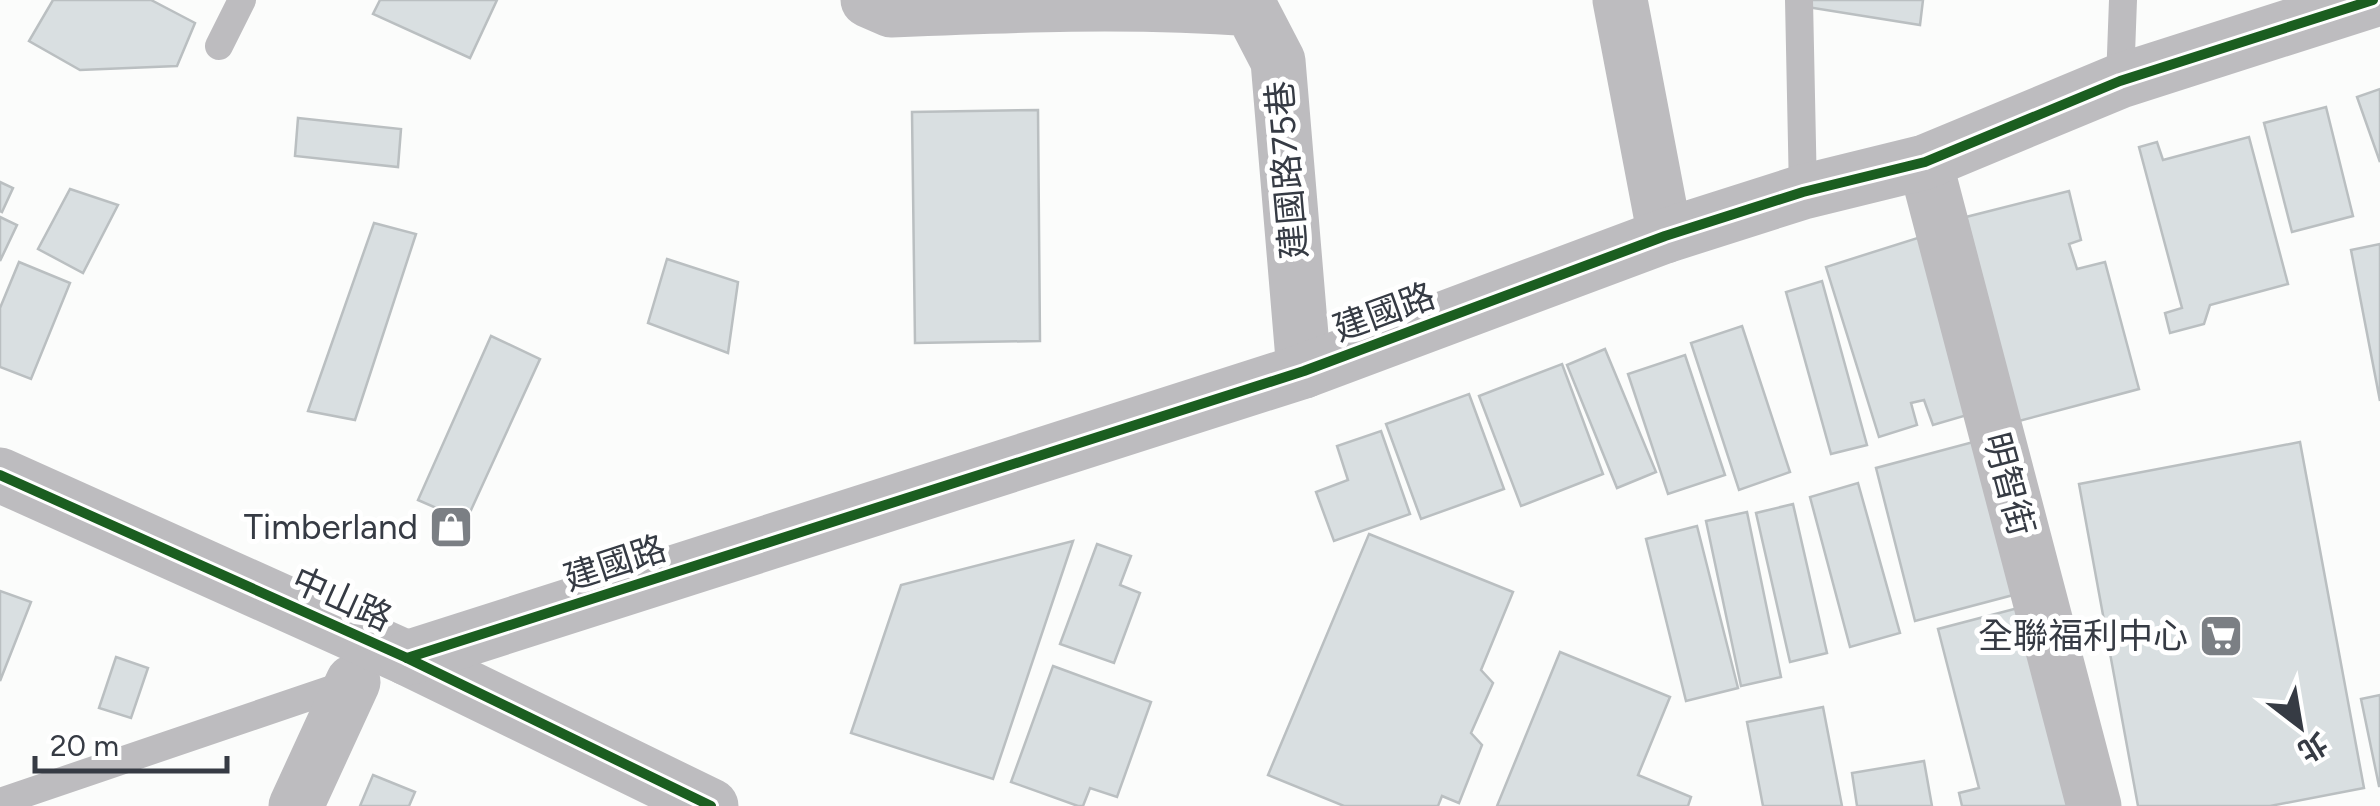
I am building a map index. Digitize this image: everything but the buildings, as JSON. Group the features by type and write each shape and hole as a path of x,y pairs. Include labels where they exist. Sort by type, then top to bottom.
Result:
{"street":[{"path":"868,0 891,10 1039,2"},
{"path":"1620,0 1665,236"},
{"name":"建國路","path":"407,658 1304,370 1665,236 1803,192 1924,162 2120,81 2374,0"},
{"name":"建國路75巷","path":"1039,2 1251,9 1278,62 1304,370"},
{"name":"明智街","path":"1924,162 2094,806"},
{"name":"中山路","path":"0,475 407,658 712,806"},
{"path":"296,806 353,682"}],"lane":[{"path":"220,46 242,0"},
{"path":"1799,0 1803,192"},
{"path":"2120,81 2123,0"},
{"name":"建國路","path":"0,802 353,682 407,658"}],"cycle path":[{"path":"407,658 1304,371 1665,236 1803,192 1925,162 2120,81 2373,0"},
{"path":"0,475 407,658 711,806"}],"place":[{"name":"Timberland","path":"451,527"},
{"name":"全聯福利中心","path":"2221,636"}]}
